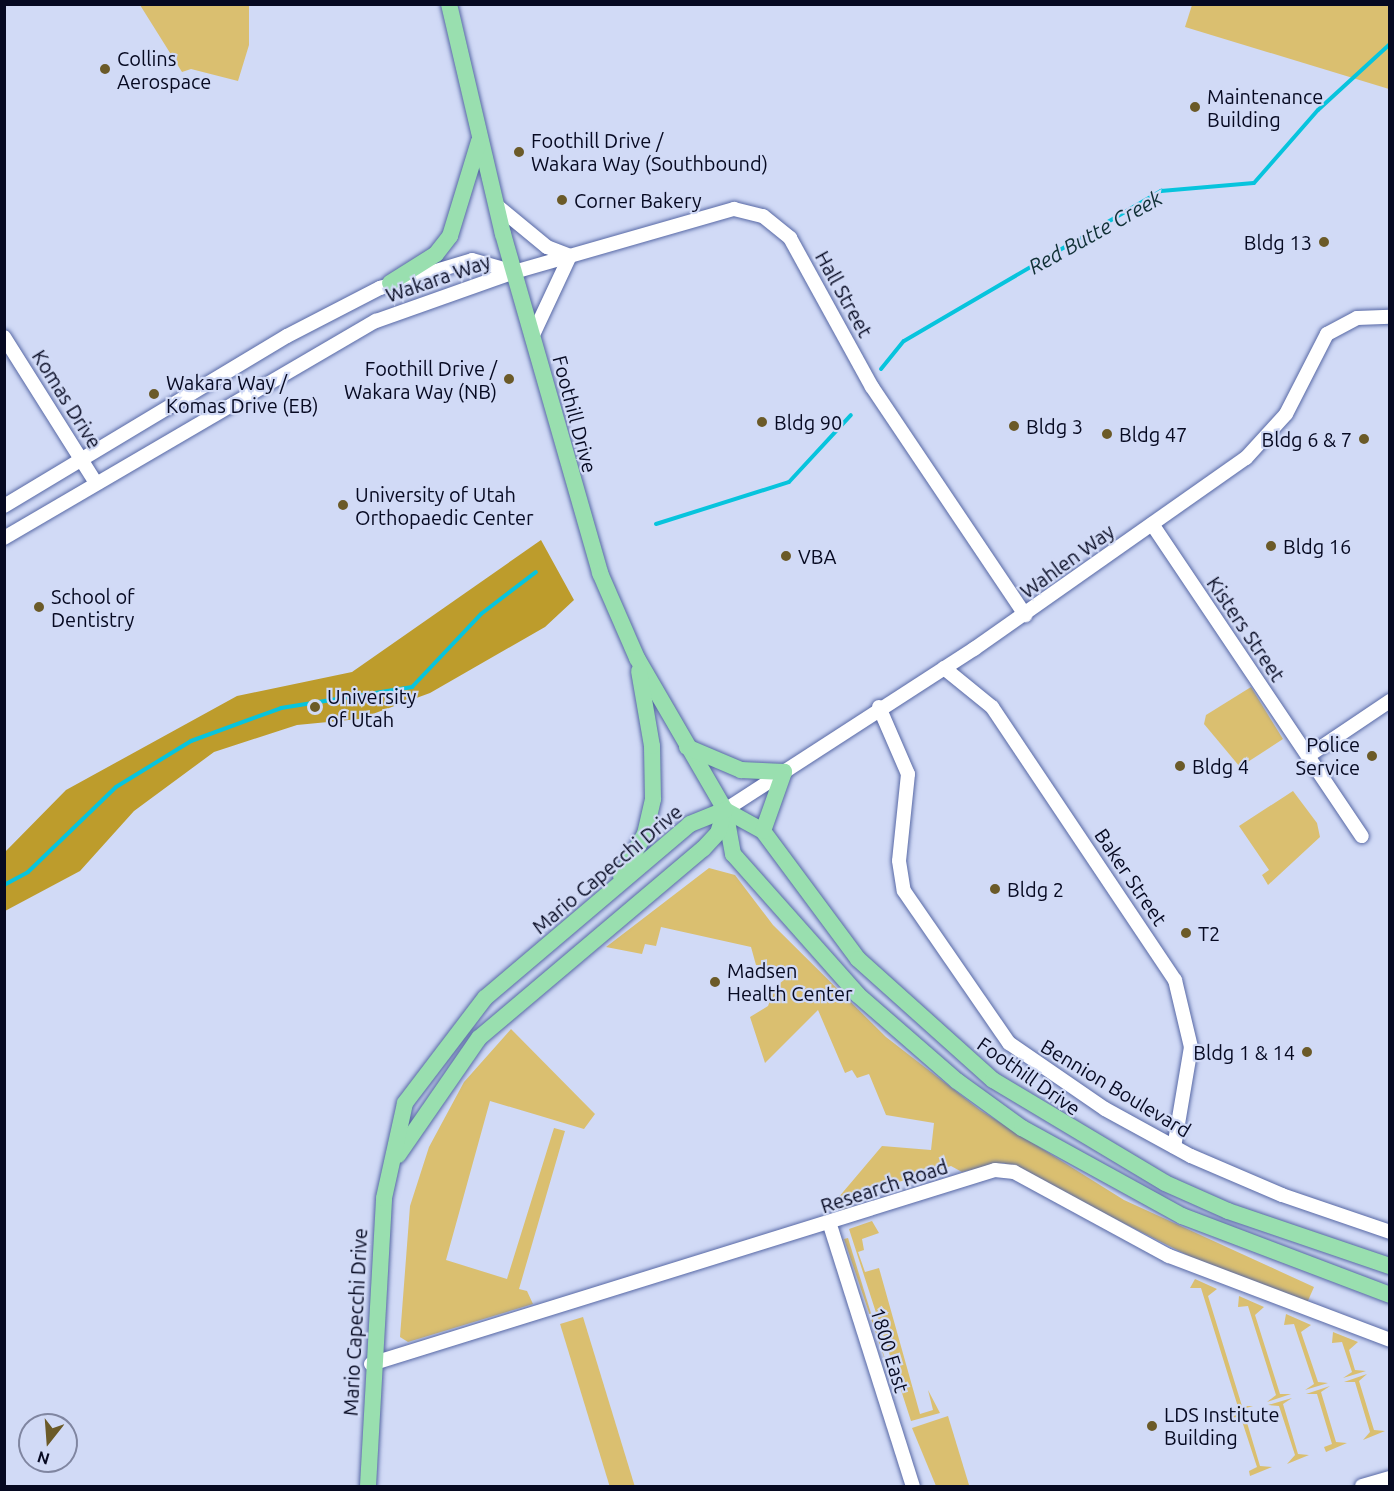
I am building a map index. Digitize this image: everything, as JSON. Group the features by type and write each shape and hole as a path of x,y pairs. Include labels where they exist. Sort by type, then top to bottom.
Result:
{"main road":[{"name":"Foothill Drive","path":"449,4 496,205 577,504 637,658 725,810 733,854 769,901 858,995 965,1088 1057,1150 1139,1195 1389,1295"},
{"path":"390,284 436,254 450,236 480,137"},
{"path":"580,920 627,870 653,799 652,746 637,658"},
{"path":"687,747 741,770 784,772 763,831"},
{"name":"Foothill Drive","path":"725,810 763,831 858,959 943,1040 1002,1086 1165,1183 1238,1215 1388,1266"},
{"name":"Mario Capecchi Drive","path":"368,1486 371,1364 384,1198 405,1103 458,1029 485,998 580,920 690,824 725,810"},
{"name":"Mario Capecchi Drive","path":"394,1161 479,1038 703,849 718,833 725,810"}],"street":[{"path":"496,205 547,247 570,256 532,337"},
{"name":"Hall Street","path":"514,272 725,210 772,221 798,250 883,405 1025,615"},
{"name":"Wakara Way","path":"4,506 313,321 390,284 471,260 514,272"},
{"name":"Wakara Way","path":"4,538 340,338 514,272"},
{"name":"Wahlen Way","path":"725,810 879,707 1025,615 1152,524 1266,439 1295,400 1327,334 1356,318 1389,317"},
{"name":"Komas Drive","path":"4,337 96,483"},
{"name":"Kisters Street","path":"1152,524 1362,836"},
{"name":"Baker Street","path":"944,668 992,707 1175,980 1191,1047 1174,1147"},
{"path":"1308,756 1389,701"},
{"name":"Bennion Boulevard","path":"879,707 908,774 899,861 904,891 917,915 992,1024 1016,1050 1105,1109 1174,1147 1282,1195 1389,1232"},
{"name":"Research Road","path":"371,1364 830,1225 995,1170 1014,1172 1169,1256 1389,1340"},
{"name":"1800 East","path":"830,1225 913,1486"},
{"path":"1362,1486 1389,1478"}],"shaded area":[{"path":"140,5 249,5 249,45 238,81 191,69 182,72"},
{"path":"1192,5 1389,5 1389,89 1185,27"},
{"path":"541,540 574,600 545,627 430,693 359,719 297,725 214,752 134,811 80,871 5,911 5,852 66,790 237,696 352,672"},
{"path":"1251,687 1283,739 1240,767 1204,724 1206,715"},
{"path":"1293,791 1317,823 1320,837 1268,885 1262,875 1269,870 1239,826"},
{"path":"709,868 735,875 773,925 886,1037 980,1110 1124,1200 1314,1287 1307,1303 1191,1257 1004,1163 962,1172 951,1166 846,1198 847,1209 841,1210 838,1198 882,1146 931,1150 934,1123 886,1115 869,1074 857,1078 852,1070 845,1073 818,1010 765,1063 750,1017 768,1006 775,987 784,980 778,968 756,965 751,947 661,927 656,946 645,944 642,954 606,947"},
{"path":"511,1029 595,1114 584,1129 490,1101 446,1260 507,1279 554,1128 565,1131 519,1289 527,1291 533,1304 408,1342 400,1337 410,1206 429,1147 464,1082"},
{"path":"872,1221 879,1233 862,1239 864,1250 858,1252 865,1272 879,1268 920,1414 933,1410 928,1390 940,1413 911,1421 849,1229"},
{"path":"848,1238 888,1369 844,1239"},
{"path":"1195,1279 1217,1289 1208,1296 1242,1406 1253,1406 1229,1413 1238,1407 1201,1288 1190,1288"},
{"path":"1239,1296 1264,1307 1255,1315 1280,1394 1291,1394 1267,1402 1276,1395 1248,1306 1238,1307"},
{"path":"1286,1314 1311,1325 1301,1332 1318,1382 1328,1383 1305,1390 1314,1384 1294,1324 1284,1325"},
{"path":"583,1317 635,1486 610,1486 560,1324"},
{"path":"1333,1332 1358,1342 1349,1350 1355,1370 1366,1371 1343,1378 1352,1372 1342,1342 1332,1343"},
{"path":"1367,1374 1359,1381 1374,1430 1385,1431 1363,1440 1370,1432 1355,1382 1344,1382"},
{"path":"1330,1386 1321,1392 1336,1442 1347,1443 1326,1452 1324,1447 1332,1444 1317,1394 1306,1394"},
{"path":"1292,1398 1283,1404 1298,1454 1309,1455 1287,1464 1295,1455 1279,1406 1268,1405"},
{"path":"1254,1410 1245,1416 1260,1466 1272,1467 1250,1476 1249,1471 1257,1467 1241,1418 1230,1417"},
{"path":"948,1416 969,1485 936,1486 912,1428"}],"waterway":[{"name":"Red Butte Creek","path":"881,369 904,341 1161,191 1254,183 1318,110 1390,44"},
{"name":"Red Butte Creek","path":"656,524 789,482 851,415"},
{"name":"Red Butte Creek","path":"4,885 28,872 116,787 191,741 281,708 412,687 481,614 536,572"}],"place":[{"name":"Collins Aerospace","path":"105,69"},
{"name":"Maintenance Building","path":"1195,107"},
{"name":"Foothill Drive / Wakara Way (Southbound)","path":"519,152"},
{"name":"Corner Bakery","path":"562,200"},
{"name":"Bldg 13","path":"1324,242"},
{"name":"Foothill Drive / Wakara Way (NB)","path":"509,379"},
{"name":"Wakara Way / Komas Drive (EB)","path":"154,394"},
{"name":"Bldg 90","path":"762,422"},
{"name":"Bldg 3","path":"1014,426"},
{"name":"Bldg 47","path":"1107,434"},
{"name":"Bldg 6 & 7","path":"1364,439"},
{"name":"University of Utah Orthopaedic Center","path":"343,505"},
{"name":"Bldg 16","path":"1271,546"},
{"name":"VBA","path":"786,556"},
{"name":"School of Dentistry","path":"39,607"},
{"name":"University of Utah","path":"315,707"},
{"name":"Police Service","path":"1372,756"},
{"name":"Bldg 4","path":"1180,766"},
{"name":"Bldg 2","path":"995,889"},
{"name":"T2","path":"1186,933"},
{"name":"Madsen Health Center","path":"715,982"},
{"name":"Bldg 1 & 14","path":"1307,1052"},
{"name":"LDS Institute Building","path":"1152,1426"}]}
